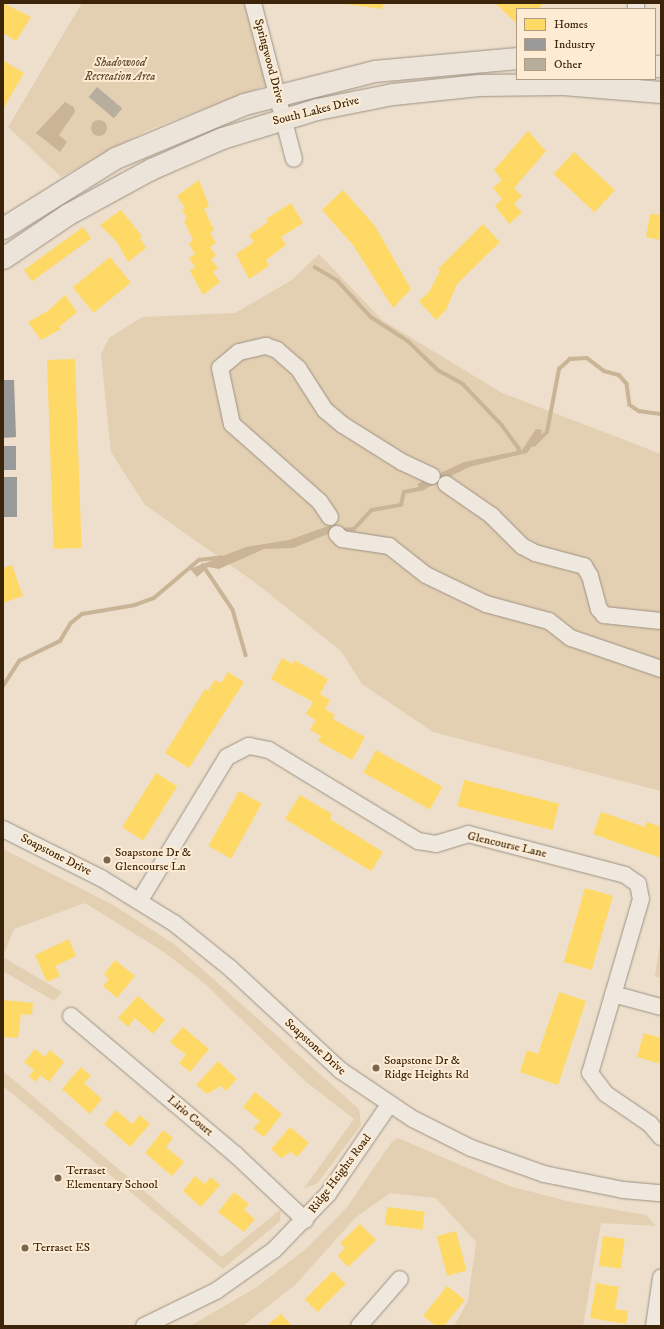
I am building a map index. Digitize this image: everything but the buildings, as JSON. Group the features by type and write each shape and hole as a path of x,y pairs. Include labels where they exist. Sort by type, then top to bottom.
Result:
{"main road":[{"path":"3,228 78,179 143,145 205,118 278,94 374,71 463,60 516,58"},
{"name":"South Lakes Drive","path":"3,258 68,214 151,169 222,138 284,118 393,94 448,87 533,84 629,84 661,92"}],"street":[{"name":"Springwood Drive","path":"253,3 294,159"},
{"path":"330,517 320,502 232,424 220,368 238,352 266,346 277,350 298,368 325,410 343,425 402,462 432,476"},
{"path":"446,484 491,515 522,546 535,553 584,566 590,576 599,609 604,615 661,621"},
{"path":"337,534 342,539 389,546 426,575 486,604 549,621 571,638 661,669"},
{"name":"Glencourse Lane","path":"140,900 227,757 243,747 260,746 418,841 436,844 459,835 479,836 633,879 642,891 641,899 590,1073 606,1094 646,1121 661,1137"},
{"name":"Soapstone Drive","path":"3,829 140,900 208,948 320,1053 389,1105 452,1140 507,1162 584,1184 661,1193"},
{"path":"614,994 661,1007"},
{"name":"Lirio Court","path":"71,1016 236,1155 305,1220"},
{"name":"Ridge Heights Road","path":"151,1325 210,1295 246,1271 305,1220 351,1163 389,1105"},
{"path":"654,1326 661,1278"},
{"path":"359,1326 400,1279"}],"green space":[{"name":"Shadowood Recreation Area","path":"82,3 252,3 275,82 148,130 61,177 8,127"},
{"path":"319,254 382,320 502,393 661,454 661,791 433,732 362,684 341,651 253,581 145,505 111,452 101,354 109,338 142,317 235,313 292,280"},
{"path":"3,849 113,905 174,944 359,1109 361,1125 317,1184 304,1188 354,1119 305,1081 204,983 164,952 85,903 14,929 3,956"},
{"path":"660,943 661,944 661,978 655,976"},
{"path":"3,957 62,992 54,1001 3,971"},
{"path":"3,1071 222,1257 281,1209 280,1221 223,1269 3,1086"},
{"path":"398,1138 509,1186 571,1202 646,1215 656,1226 601,1223 583,1326 454,1326 468,1301 476,1242 436,1198 390,1193 356,1217 295,1285 243,1326 190,1326 257,1287 308,1247 347,1207 391,1143"}],"shaded area":[{"path":"65,102 74,107 75,112 59,135 67,142 60,152 36,133"},
{"path":"99,120 105,122 107,128 105,134 99,136 93,134 91,128 93,122"},
{"path":"536,429 542,430 541,435 527,453 469,467 421,491 417,484 464,462 522,450"},
{"path":"331,525 333,532 293,548 264,549 219,569 208,567 197,577 190,569 246,547 289,540"}],"waterway":[{"path":"315,267 338,281 371,317 408,341 438,370 463,384 502,425 519,448 519,453"},
{"path":"534,445 547,432 559,369 570,359 587,358 604,371 619,375 627,384 630,405 639,411 661,414"},
{"path":"340,530 354,529 372,510 401,505 404,492 424,488"},
{"path":"3,686 19,661 60,641 71,623 82,614 135,605 154,598 199,560 222,557"},
{"path":"203,565 233,610 246,655"}],"place":[{"name":"Soapstone Dr & Glencourse Ln","path":"107,860"},
{"name":"Soapstone Dr & Ridge Heights Rd","path":"376,1068"},
{"name":"Terraset Elementary School","path":"58,1178"},
{"name":"Terraset ES","path":"25,1248"}]}
